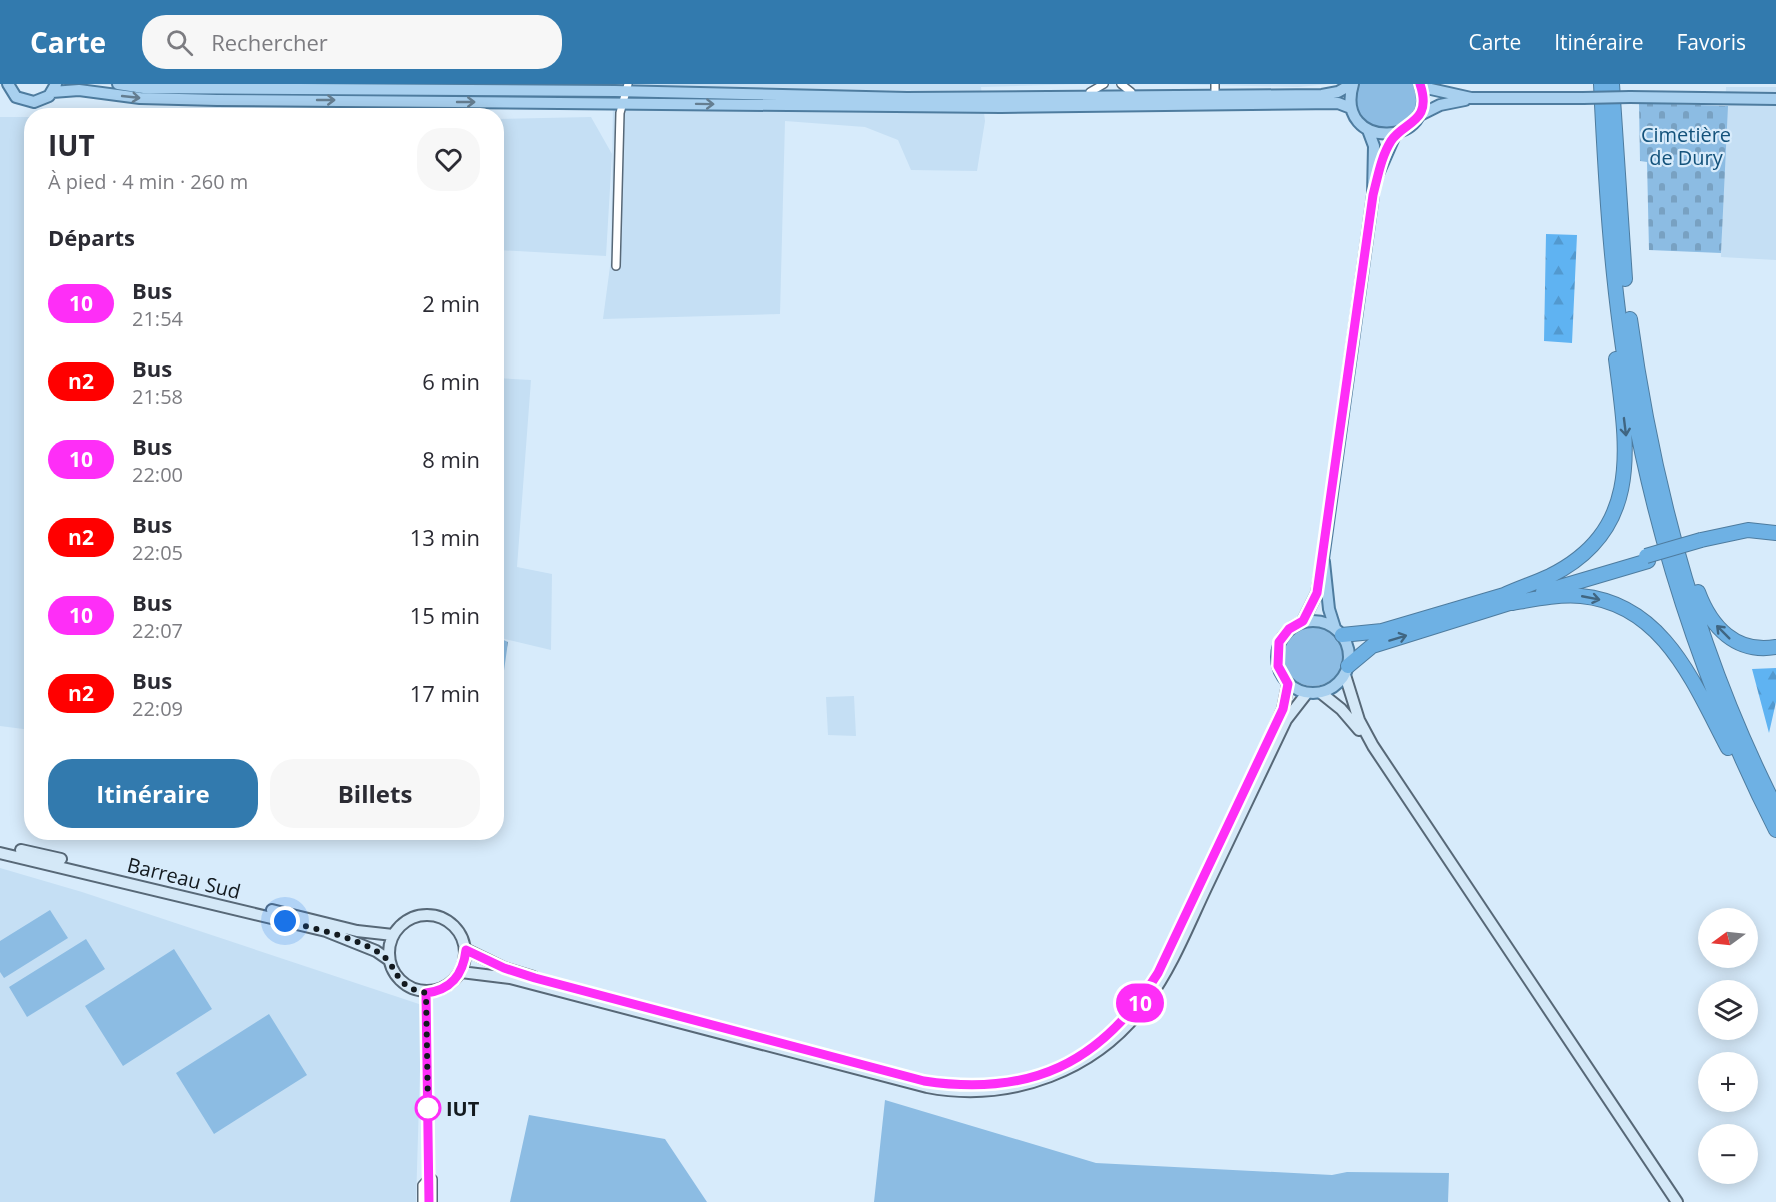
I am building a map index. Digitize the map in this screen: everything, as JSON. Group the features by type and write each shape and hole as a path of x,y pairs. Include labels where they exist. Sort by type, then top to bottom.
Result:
{"highway":[{"path":"1601,84 1612,255 1630,395 1647,475 1671,564 1705,668 1762,803 1776,830"},
{"path":"1612,84 1622,257 1646,418 1674,534 1716,668 1740,729 1776,808"},
{"path":"1347,670 1372,646 1508,599 1580,557 1605,530 1616,511 1623,490 1626,437 1610,291 1612,255"},
{"path":"1339,632 1382,631 1508,599 1748,530 1776,533"},
{"path":"1674,534 1686,558 1702,602 1720,630 1740,644 1753,648 1776,647"},
{"path":"1702,542 1751,536 1776,540"},
{"path":"1508,599 1563,596 1595,598 1626,608 1656,628 1684,665 1751,789 1762,803"}],"main road":[{"path":"118,84 144,88 406,92 621,102 1001,107 1338,103 1351,108"},
{"path":"6,88 22,100 34,102 45,99 54,88 140,98 628,88 907,98 1190,96 1215,90 1322,95 1338,92 1352,84"},
{"path":"1352,84 1351,108 1358,121 1368,130 1382,134 1396,134 1410,127 1418,116 1423,102 1421,85 1471,99"},
{"path":"1418,116 1440,105 1471,99 1630,97 1776,99"},
{"path":"1368,130 1374,146 1373,195"},
{"path":"1347,670 1335,686 1321,693 1307,693 1288,684 1278,666 1277,650 1283,635 1303,621 1317,593 1373,195 1381,162 1396,134"},
{"path":"1323,559 1329,609 1348,647 1347,670 1359,720 1373,746 1677,1202"},
{"path":"1303,621 1323,622 1339,632"},
{"path":"466,950 461,972 453,982 426,993 404,984 393,970 389,960 393,935 413,918 426,915 440,916 453,924 466,950 504,968 924,1081 980,1087 1042,1075 1079,1057 1114,1032 1143,998 1163,963 1283,709 1288,684"},
{"path":"461,972 510,978 927,1087 964,1092 1029,1084 1056,1074 1097,1051 1119,1032 1149,999 1190,921 1286,720 1307,693"},
{"path":"1321,693 1341,709 1373,746"},
{"name":"Barreau Sud","path":"0,846 357,931 393,935"},
{"name":"Barreau Sud","path":"0,853 326,931 376,951 389,960"}],"street":[{"path":"1090,92 1104,84"},
{"path":"1121,84 1131,92"},
{"path":"616,266 621,102 628,88"},
{"path":"1046,97 1090,92 1176,92 1190,96"},
{"path":"426,993 430,1176 433,1179 433,1202"},
{"path":"422,1202 422,1185 430,1176"}],"shaded area":[{"path":"81,84 1080,84 981,87 985,121 977,171 911,170 898,140 865,127 785,121 780,314 603,319 611,259 613,100"},
{"path":"1167,84 1329,84 1298,87"},
{"path":"1726,87 1776,87 1776,260 1721,257"},
{"path":"0,117 24,117 24,729 0,726"},
{"path":"591,117 612,154 606,256 504,250 504,119"},
{"path":"504,378 531,380 517,567 552,574 551,650 504,639"},
{"path":"854,696 856,736 828,735 826,697"},
{"path":"0,868 82,892 422,1005 416,1202 0,1202"}],"green space":[{"path":"1359,84 1413,84 1417,103 1412,116 1401,125 1387,128 1372,125 1361,117 1355,103"},
{"name":"Cimetière de Dury","path":"1639,103 1728,106 1721,253 1649,250 1647,162 1640,161"},
{"path":"1546,234 1577,235 1572,343 1544,341"},
{"path":"1313,626 1330,631 1338,639 1343,656 1338,673 1330,681 1313,686 1296,681 1288,673 1283,656 1288,639 1296,631"},
{"path":"504,640 508,642 504,671"},
{"path":"1776,668 1776,702 1769,733 1752,669"},
{"path":"50,910 68,938 4,978 0,972 0,941"},
{"path":"86,939 105,969 27,1017 9,987"},
{"path":"174,949 212,1009 123,1066 85,1006"},
{"path":"269,1014 307,1075 214,1134 176,1073"},
{"path":"885,1100 1096,1163 1332,1175 1347,1172 1449,1173 1448,1202 874,1202"},
{"path":"529,1115 665,1139 707,1202 510,1202"}],"bus line":[{"name":"10","path":"429,1202 426,993 453,982 465,963 466,950 504,968 535,978 924,1081 955,1086 980,1087 1042,1075 1079,1057 1114,1032 1137,1006 1158,973 1283,709 1288,684 1278,666 1277,650 1283,635 1303,621 1317,593 1320,566 1324,557 1373,195 1381,162 1390,144 1396,134 1410,127 1422,109 1423,94 1420,84"}],"place":[{"name":"IUT","path":"428,1108"}],"route":[{"path":"285,921 326,931 376,951 389,960 393,970 404,984 416,991 426,993 428,1108"}]}
